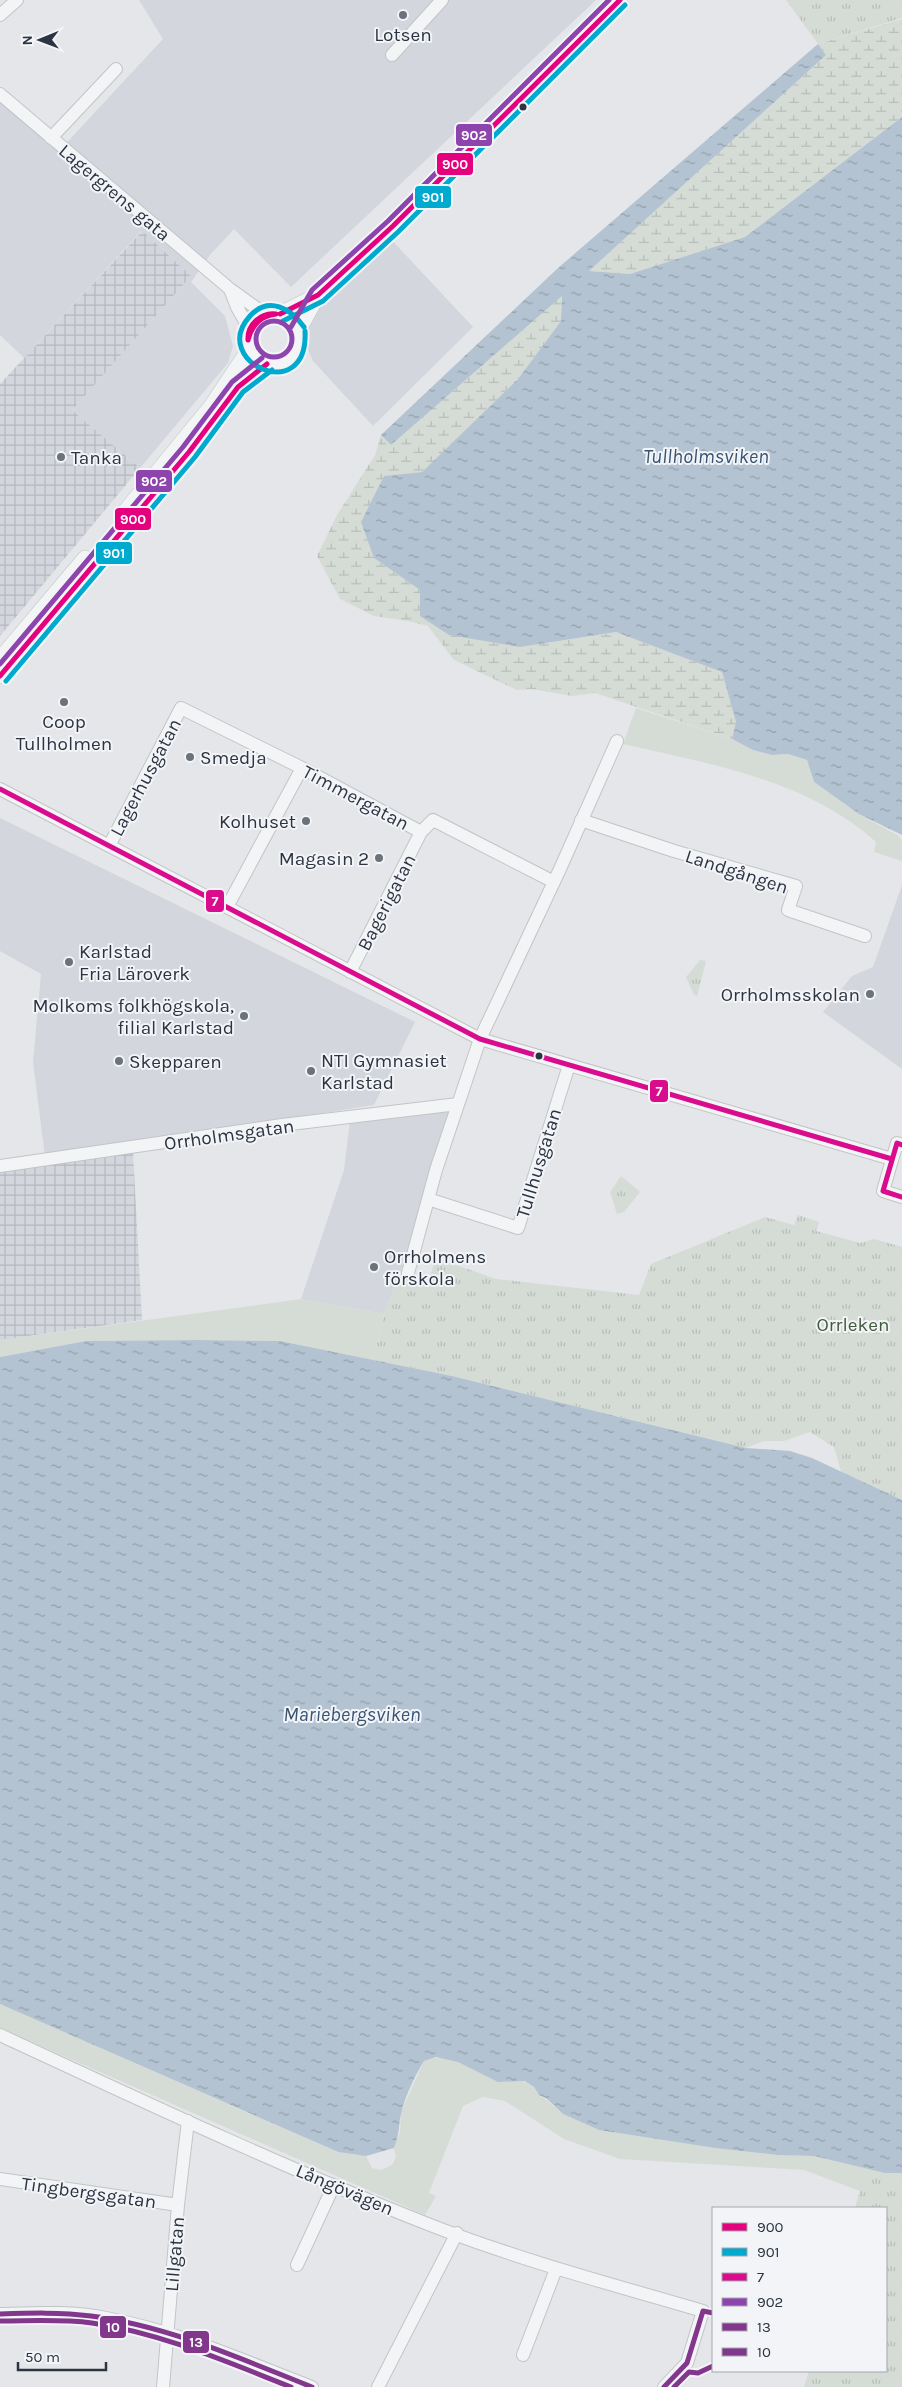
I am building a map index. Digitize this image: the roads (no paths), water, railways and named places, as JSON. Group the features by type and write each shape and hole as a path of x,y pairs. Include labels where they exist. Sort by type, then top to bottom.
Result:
{"street":[{"path":"0,15 17,0"},
{"path":"392,55 442,0"},
{"path":"273,314 291,320 298,331 299,343 294,355 282,364 268,364 260,361 250,348 248,342 250,330 254,323 273,314 318,294 392,226 620,0"},
{"path":"51,138 116,69"},
{"name":"Lagergrens gata","path":"0,94 230,289 273,314"},
{"name":"Lagergrens gata","path":"230,289 237,307 250,330"},
{"path":"298,331 318,294"},
{"path":"0,659 212,405 250,348"},
{"path":"0,676 189,452 238,387 268,364"},
{"name":"Timmergatan","path":"181,708 302,768 421,832 433,820 554,882"},
{"name":"Lagerhusgatan","path":"109,846 181,708"},
{"path":"408,1273 428,1199 480,1039 554,882 617,741"},
{"path":"227,907 302,768"},
{"path":"0,789 480,1039 892,1159"},
{"name":"Landgången","path":"581,820 674,851 796,886 788,910 865,936"},
{"name":"Bagerigatan","path":"350,972 421,832"},
{"name":"Tullhusgatan","path":"428,1199 518,1228 570,1065"},
{"name":"Orrholmsgatan","path":"0,1166 282,1125 458,1104"},
{"path":"902,1145 896,1143 883,1191 902,1197"},
{"name":"Långövägen","path":"0,2035 334,2185 556,2269 703,2311 687,2363 664,2387"},
{"name":"Lillgatan","path":"163,2387 178,2205 188,2121"},
{"name":"Tingbergsgatan","path":"0,2179 178,2205"},
{"path":"297,2265 334,2185"},
{"path":"378,2387 457,2233"},
{"path":"523,2355 556,2269"},
{"path":"0,2314 54,2312 88,2316 167,2332 312,2387"}],"water":[{"name":"Tullholmsviken","path":"818,44 826,55 589,271 630,274 745,237 902,117 902,835 859,814 814,782 807,760 788,754 772,755 753,750 732,739 736,722 722,672 616,632 520,647 449,635 420,616 420,590 374,558 361,522 384,476 422,472 518,379 561,321 562,296 391,445 381,435 558,268"},
{"name":"Mariebergsviken","path":"86,1341 280,1341 452,1376 746,1448 790,1451 812,1458 902,1500 902,2173 885,2173 814,2156 778,2155 715,2148 599,2130 563,2114 525,2081 498,2082 458,2062 436,2057 424,2061 411,2086 403,2107 394,2148 366,2156 338,2152 0,2004 0,1357"}],"place":[{"name":"Lotsen","path":"403,15"},
{"name":"Tanka","path":"61,457"},
{"name":"Coop Tullholmen","path":"64,702"},
{"name":"Smedja","path":"190,757"},
{"name":"Kolhuset","path":"306,821"},
{"name":"Magasin 2","path":"379,858"},
{"name":"Karlstad Fria Läroverk","path":"69,962"},
{"name":"Orrholmsskolan","path":"870,994"},
{"name":"Molkoms folkhögskola, filial Karlstad","path":"244,1016"},
{"name":"Skepparen","path":"119,1061"},
{"name":"NTI Gymnasiet Karlstad","path":"311,1071"},
{"name":"Orrholmens förskola","path":"374,1267"}],"park label":[{"name":"Orrleken","path":"853,1324"}]}
